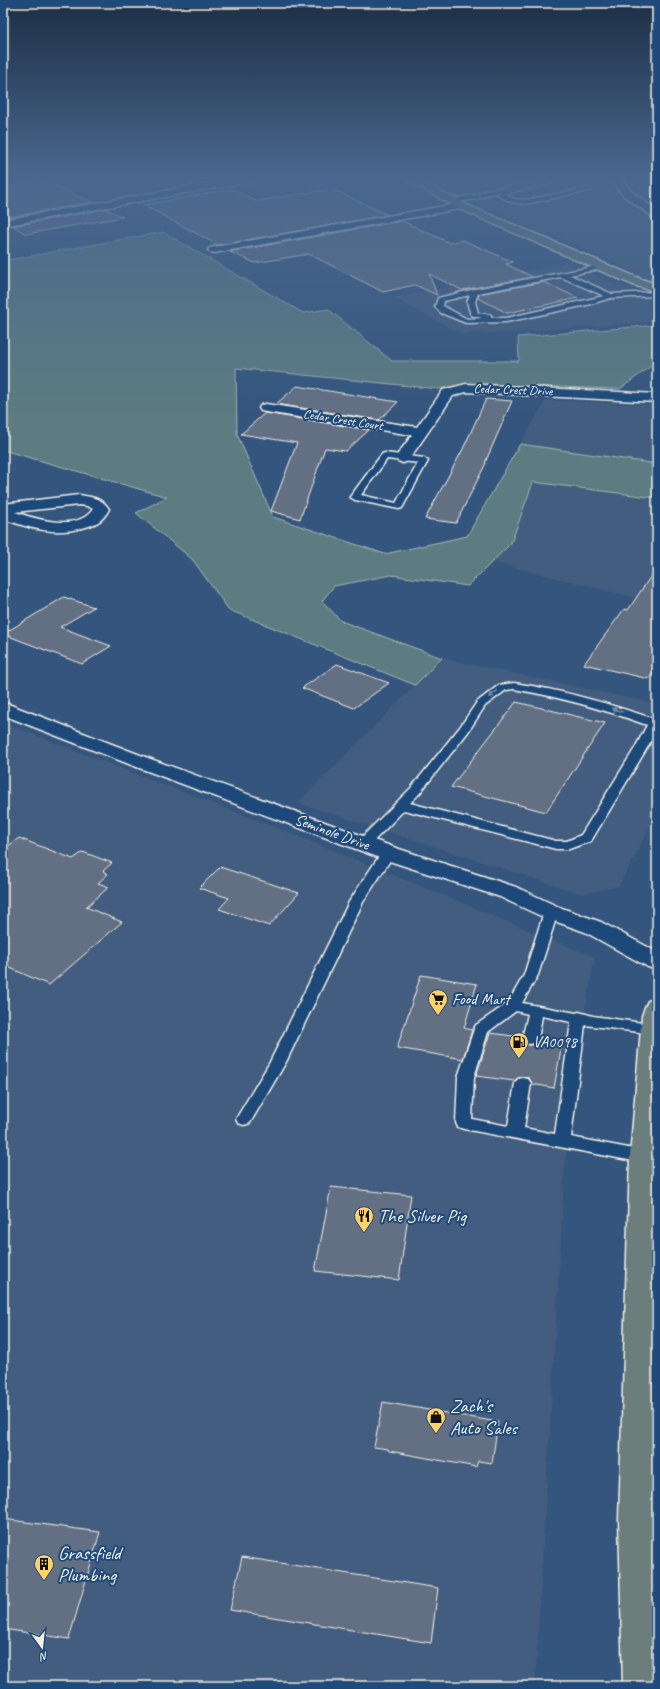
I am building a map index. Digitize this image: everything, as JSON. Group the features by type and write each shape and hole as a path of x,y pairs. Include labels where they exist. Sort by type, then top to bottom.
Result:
{"main road":[{"path":"582,258 655,289"},
{"path":"641,1686 647,1542 642,1289 644,1156 652,1117 655,1018"}],"street":[{"name":"Cedar Crest Drive","path":"403,458 431,415 448,393 466,388 657,398"},
{"name":"Cedar Crest Court","path":"266,408 421,432"},
{"path":"3,509 79,500 90,501 99,505 101,509 98,515 91,520 63,527 39,526 3,514"},
{"name":"Seminole Drive","path":"3,708 141,762 363,844 508,892 551,912 593,927 657,962"}],"lane":[{"path":"603,267 441,300 439,307 444,311 466,321 506,320 611,296 655,289"},
{"path":"563,275 611,296"},
{"path":"474,294 471,302 475,315"},
{"path":"474,294 454,301 450,307 457,311 489,318 506,316 579,300 597,300"},
{"path":"385,456 403,458 424,461 399,506 355,497 385,456"},
{"path":"363,844 401,805 415,791 464,729 481,704 503,688 514,686 552,692 611,708 656,724 586,838 569,845 556,845 524,838 401,805"},
{"path":"244,1119 278,1062 356,902 388,853"},
{"path":"551,912 531,975 513,1006 481,1029 466,1078 464,1123 644,1156"},
{"path":"513,1006 579,1017 655,1018"},
{"path":"530,1039 536,1010"},
{"path":"562,1141 579,1017"},
{"path":"515,1133 523,1083"}],"shaded area":[{"path":"602,258 657,258 657,282 642,278 634,272"},
{"path":"567,263 657,303 657,321 510,333 459,333 394,298"},
{"path":"546,400 657,405 657,467 651,463 520,444"},
{"path":"533,482 657,498 657,603 492,562 511,543"},
{"path":"442,658 657,704 657,814 619,886 582,894 298,803"},
{"path":"3,723 275,827 595,957 580,1039 565,1164 535,1686 3,1686"}],"green space":[{"path":"21,258 208,258 303,313 328,309 392,361 519,361 518,337 657,325 657,350 652,351 654,364 620,389 465,384 439,389 236,368 237,434 273,517 385,554 467,536 520,444 651,463 657,467 657,498 533,482 511,543 468,586 391,575 334,586 322,601 341,621 442,658 415,685 229,610 192,559 136,513 167,497 3,450 3,261"}],"building":[{"path":"243,258 286,258 255,263"},
{"path":"316,258 504,258 513,262 506,264 533,277 462,290 429,274 437,295 415,285 383,292"},
{"path":"544,282 578,298 507,313 478,298 479,294"},
{"path":"297,386 398,402 379,420 276,404"},
{"path":"486,399 512,401 486,463 456,523 425,519 463,449"},
{"path":"265,413 369,430 346,451 325,448 300,519 271,511 297,443 241,434"},
{"path":"657,567 657,667 649,679 584,664 624,609 628,610"},
{"path":"64,597 94,607 60,627 111,646 82,664 3,634"},
{"path":"337,664 389,683 354,708 302,688"},
{"path":"516,702 605,723 546,812 451,787"},
{"path":"19,838 73,859 83,852 112,863 103,871 108,874 98,883 109,887 86,907 122,922 49,985 3,965 3,850"},
{"path":"220,867 299,893 269,926 219,909 229,898 199,888"},
{"name":"Food Mart","path":"421,975 477,984 464,1028 472,1030 463,1059 397,1048"},
{"path":"490,1033 521,1037 524,1044 530,1045 535,1044 539,1040 562,1043 554,1088 532,1084 529,1078 523,1077 514,1081 476,1076"},
{"name":"The Silver Pig","path":"331,1187 411,1195 399,1280 315,1271"},
{"name":"Zach's Auto Sales","path":"383,1402 498,1422 492,1463 478,1461 476,1467 374,1447"},
{"name":"Grassfield Plumbing","path":"3,1519 100,1532 69,1639 3,1629"},
{"path":"242,1557 438,1588 431,1643 230,1610"}],"place":[{"name":"Food Mart","path":"438,1016"},
{"name":"VA0098","path":"519,1059"},
{"name":"The Silver Pig","path":"364,1233"},
{"name":"Zach's Auto Sales","path":"436,1434"},
{"name":"Grassfield Plumbing","path":"44,1581"}]}
